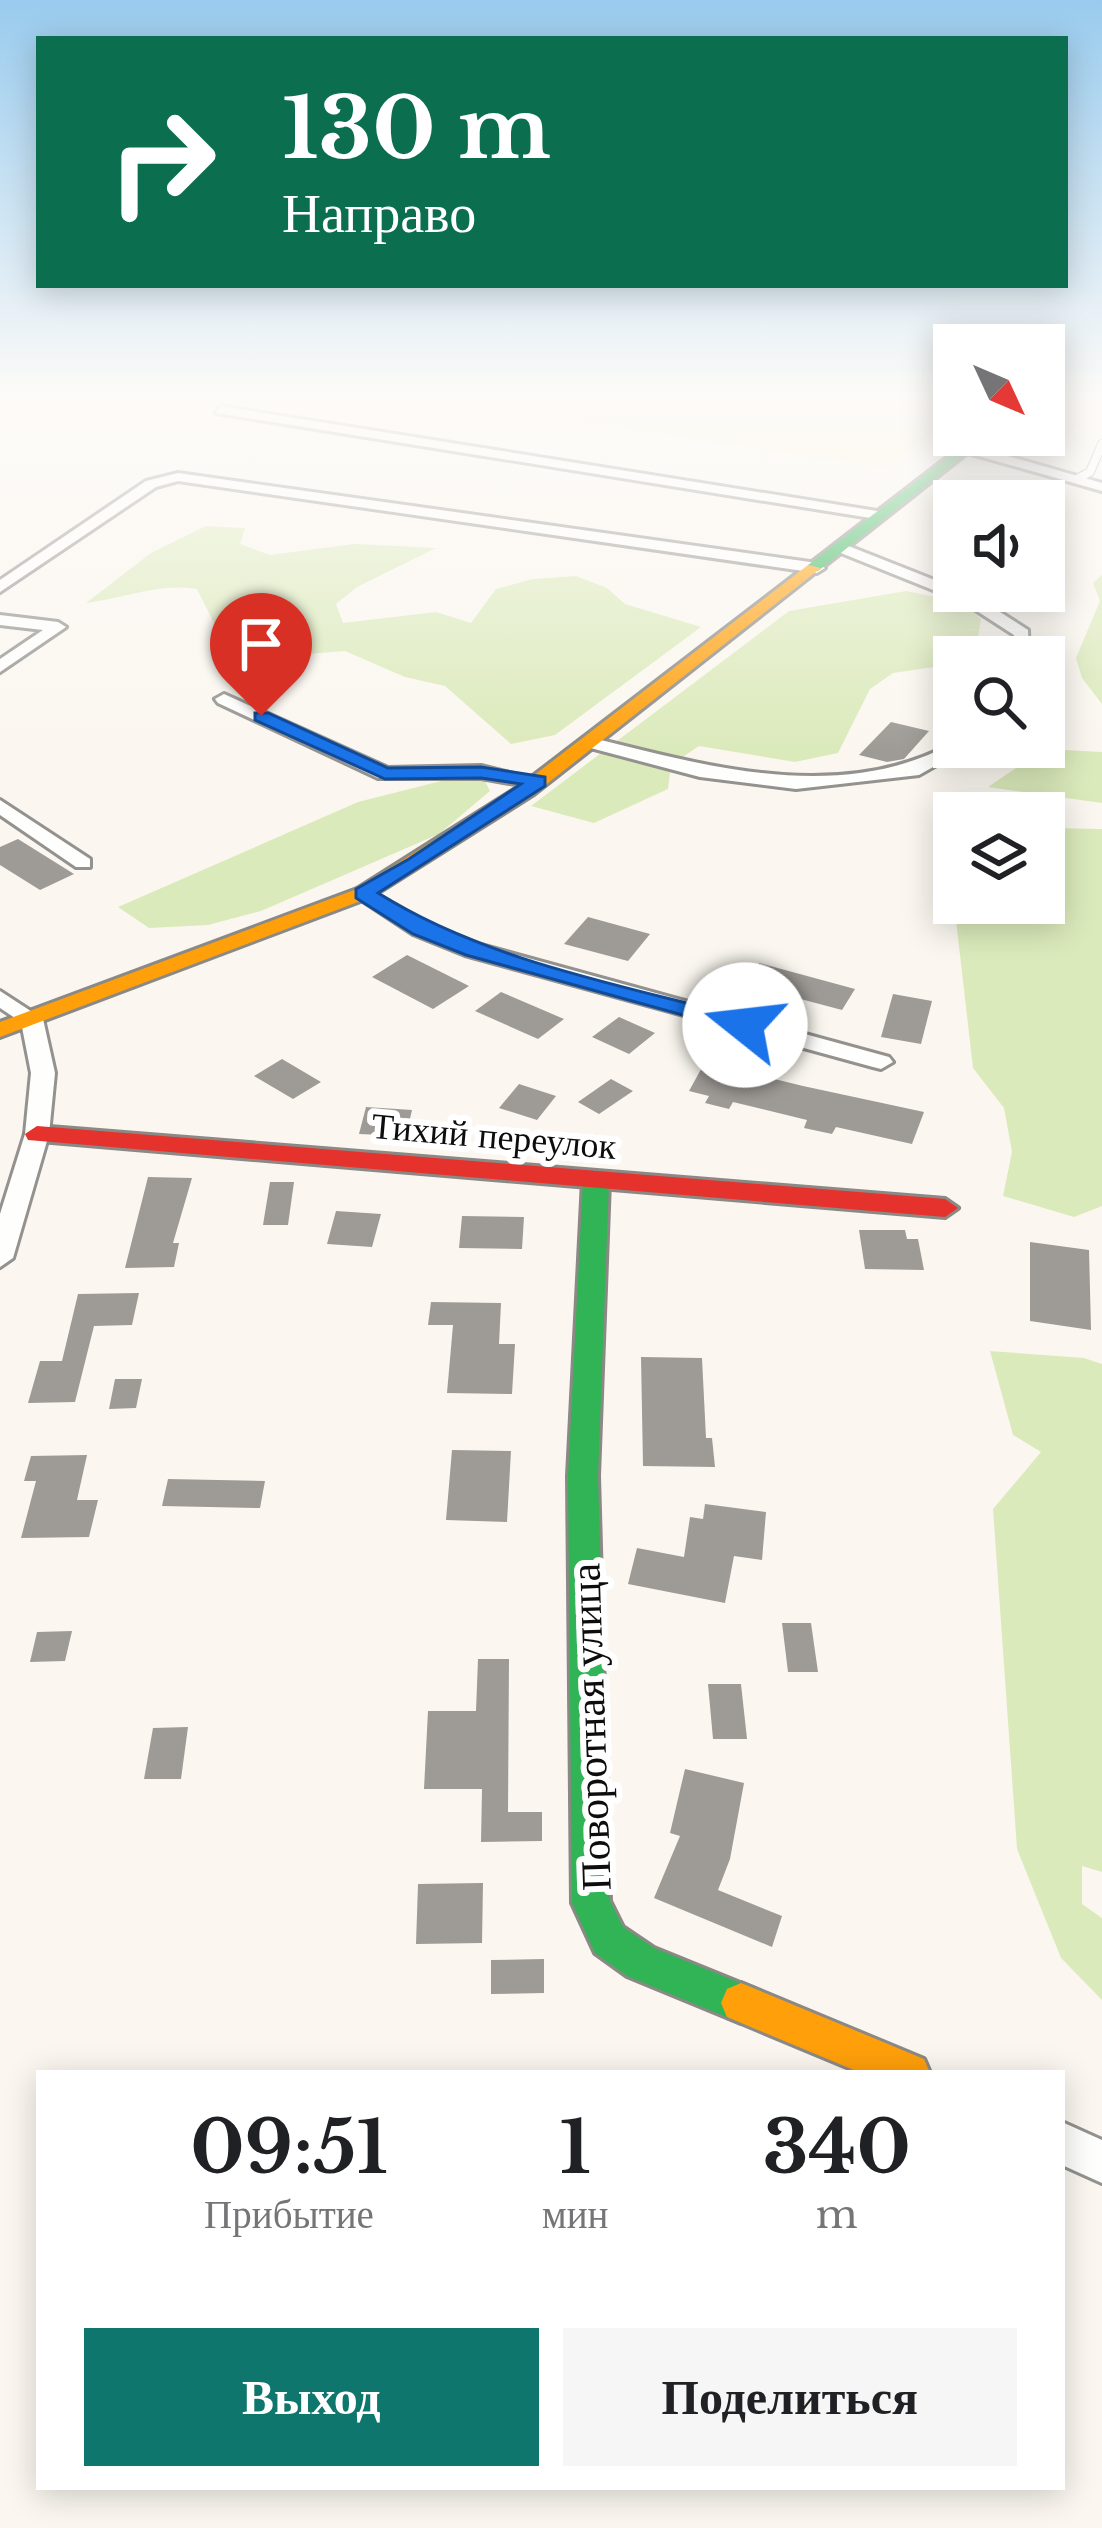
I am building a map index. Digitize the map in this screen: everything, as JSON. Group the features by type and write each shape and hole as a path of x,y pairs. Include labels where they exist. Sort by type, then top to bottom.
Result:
{"street":[{"path":"0,587 110,515"},
{"path":"434,515 817,568"},
{"path":"0,1030 364,893 436,851 538,782 817,568 878,515"},
{"path":"841,548 969,599 1022,636"},
{"path":"0,620 58,627 0,667"},
{"path":"224,699 385,773 481,772 538,782"},
{"path":"589,742 700,771 796,783 919,769 933,761"},
{"path":"0,806 83,863"},
{"path":"364,893 421,929 473,950 881,1063"},
{"path":"0,998 32,1019 43,1072 38,1134 0,1258"},
{"name":"Тихий переулок","path":"38,1134 945,1208"},
{"name":"Поворотная улица","path":"596,1181 584,1476 591,1904 609,1940 641,1962 903,2070"},
{"path":"1065,2144 1102,2162"}],"green space":[{"path":"206,526 245,528 240,544 270,555 354,544 436,548 357,587 336,604 343,623 436,612 471,623 496,589 533,579 576,576 607,588 625,604 701,627 555,735 511,744 445,686 405,677 345,651 258,658 226,647 197,589 155,589 86,603 151,553"},
{"path":"1102,575 1102,704 1082,678 1076,658 1100,601 1093,583"},
{"path":"906,591 933,596 933,612 973,612 981,619 978,636 933,636 933,667 893,673 870,689 838,753 795,762 699,746 671,765 668,789 594,823 531,806 789,611"},
{"path":"1065,750 1102,752 1102,803 1065,798 1065,792 988,787 1016,768 1065,768"},
{"path":"457,777 484,779 490,791 439,834 261,911 208,925 149,928 118,907 358,802"},
{"path":"1065,828 1102,829 1102,1206 1074,1217 1003,1196 1012,1152 1004,1108 973,1068 956,924 1065,924"},
{"path":"990,1351 1084,1358 1102,1364 1102,1872 1082,1866 1082,1904 1102,1918 1102,2000 1061,1958 1017,1849 993,1509 1041,1452 1013,1435"}],"building":[{"path":"891,722 929,731 904,759 887,762 859,755"},
{"path":"18,839 74,874 40,890 0,865 0,847"},
{"path":"588,917 650,934 628,961 564,944"},
{"path":"407,955 469,986 433,1009 372,977"},
{"path":"759,963 855,989 842,1010 744,984"},
{"path":"501,992 564,1019 538,1039 475,1011"},
{"path":"893,994 932,1001 921,1044 881,1037"},
{"path":"619,1017 655,1033 629,1054 592,1037"},
{"path":"282,1059 321,1082 293,1099 254,1076"},
{"path":"705,1062 924,1112 912,1144 836,1127 832,1134 804,1128 807,1120 733,1102 729,1109 705,1103 709,1096 689,1091"},
{"path":"611,1079 633,1091 599,1114 578,1102"},
{"path":"519,1084 556,1096 537,1120 499,1108"},
{"path":"366,1107 412,1110 406,1136 359,1134"},
{"path":"148,1177 192,1178 173,1243 179,1243 174,1267 125,1268"},
{"path":"270,1182 294,1182 288,1225 263,1225"},
{"path":"336,1211 381,1214 372,1247 327,1244"},
{"path":"462,1216 524,1217 522,1249 459,1248"},
{"path":"859,1230 905,1230 907,1239 918,1239 924,1270 865,1269"},
{"path":"1030,1242 1089,1250 1091,1330 1030,1321"},
{"path":"139,1293 132,1325 94,1326 75,1402 28,1403 40,1361 62,1361 78,1294"},
{"path":"431,1302 501,1303 499,1344 515,1344 512,1394 447,1393 453,1325 428,1325"},
{"path":"641,1357 702,1358 706,1438 712,1438 715,1467 643,1466"},
{"path":"115,1379 142,1379 136,1408 109,1409"},
{"path":"452,1450 511,1451 507,1522 446,1520"},
{"path":"87,1455 77,1500 98,1500 89,1537 21,1538 36,1481 24,1481 31,1456"},
{"path":"168,1479 265,1481 260,1508 162,1506"},
{"path":"705,1504 766,1512 762,1560 734,1556 725,1603 628,1584 637,1548 684,1557 690,1517 703,1519"},
{"path":"782,1623 811,1623 818,1672 788,1672"},
{"path":"72,1631 65,1661 30,1662 37,1632"},
{"path":"478,1659 509,1659 508,1812 542,1812 542,1841 481,1842 482,1789 424,1789 428,1711 476,1711"},
{"path":"708,1684 741,1684 747,1739 713,1739"},
{"path":"188,1727 181,1779 144,1779 153,1728"},
{"path":"685,1769 744,1783 730,1859 718,1890 782,1916 772,1947 654,1898 680,1836 670,1833"},
{"path":"483,1883 482,1943 416,1944 418,1884"},
{"path":"544,1959 544,1993 491,1994 491,1960"}],"traffic: fast":[{"path":"813,568 881,515"},
{"path":"596,1181 583,1476 591,1903 609,1940 641,1962 741,2003"}],"traffic: slow":[{"path":"0,1030 364,893 527,790 813,568"},
{"path":"741,2003 903,2070"}],"traffic: jam":[{"path":"37,1134 945,1208"}],"route":[{"path":"261,716 372,770 481,772 538,782 417,864 364,893 421,929 473,950 745,1025"}]}
